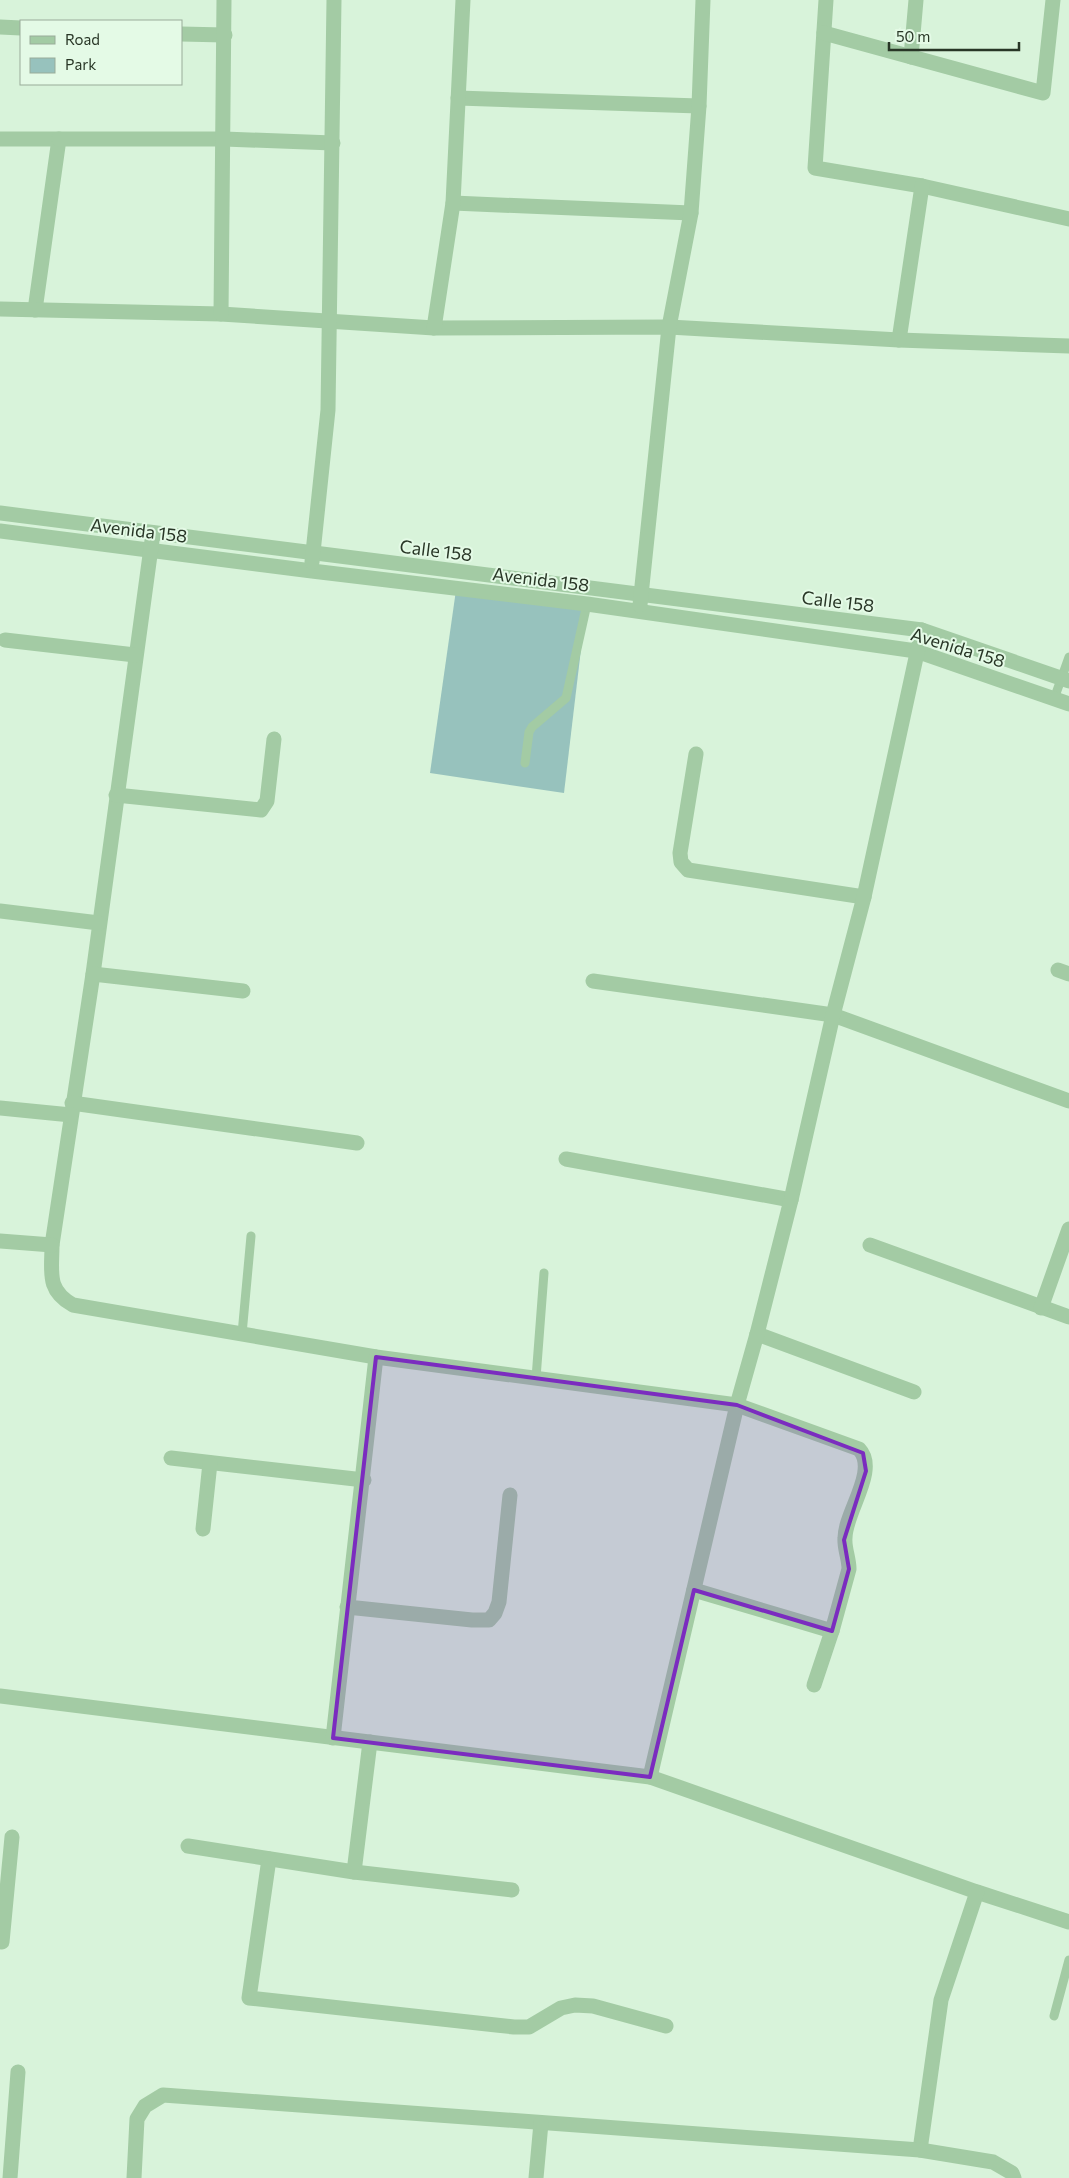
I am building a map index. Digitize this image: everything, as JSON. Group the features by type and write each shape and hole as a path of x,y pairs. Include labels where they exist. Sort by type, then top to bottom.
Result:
{"street":[{"path":"221,314 224,0"},
{"path":"312,571 312,553 328,410 334,0"},
{"path":"434,328 453,203 463,0"},
{"path":"639,611 669,327 691,213 699,106 703,0"},
{"path":"826,0 814,168 922,186 1069,220"},
{"path":"911,57 916,0"},
{"path":"824,33 1043,93 1053,0"},
{"path":"0,27 20,28"},
{"path":"182,34 225,35"},
{"path":"458,98 699,106"},
{"path":"0,139 224,139 333,143"},
{"path":"35,310 59,139"},
{"path":"899,340 922,186"},
{"path":"453,203 691,213"},
{"path":"0,310 221,314 434,328 669,327 899,340 1069,346"},
{"name":"Calle 158","path":"0,513 641,596 922,630 1065,679"},
{"name":"Avenida 158","path":"0,531 587,604 916,651 1062,701"},
{"path":"153,532 93,974 52,1244 52,1283 58,1294 73,1305 376,1357 737,1405 858,1448 863,1453 866,1471 845,1533 849,1569 832,1631 814,1685"},
{"path":"650,1776 737,1405 758,1334 833,1015 864,897 922,630"},
{"path":"5,640 135,655"},
{"path":"116,795 261,810 267,801 274,740"},
{"path":"696,754 680,853 681,862 688,870 864,897"},
{"path":"0,911 99,923"},
{"path":"93,974 243,991"},
{"path":"593,981 833,1015 1069,1101"},
{"path":"0,1108 72,1109 356,1143"},
{"path":"566,1159 791,1200"},
{"path":"1040,1308 1069,1230"},
{"path":"0,1242 52,1244"},
{"path":"870,1244 1040,1308 1069,1317"},
{"path":"758,1334 914,1392"},
{"path":"333,1738 347,1607 364,1480 376,1357"},
{"path":"171,1458 364,1480"},
{"path":"203,1530 210,1463"},
{"path":"347,1607 472,1620 489,1620 495,1613 499,1602 510,1495"},
{"path":"694,1590 832,1631"},
{"path":"0,1696 650,1776 977,1892 1069,1922"},
{"path":"354,1872 370,1742"},
{"path":"2,1942 4,1890 12,1836"},
{"path":"188,1846 354,1872 512,1890"},
{"path":"269,1859 250,1998 514,2027 529,2026 561,2008 575,2005 593,2006 666,2026"},
{"path":"920,2150 941,2000 977,1892"},
{"path":"10,2178 7,2119 18,2072"},
{"path":"134,2178 137,2119 145,2106 163,2095 920,2150 993,2162 1012,2174 1014,2178"},
{"path":"536,2178 541,2123"}],"lane":[{"path":"525,763 529,732 532,726 566,698 587,604"},
{"path":"1062,701 1069,657"},
{"path":"242,1334 252,1236"},
{"path":"536,1378 544,1273"},
{"path":"1054,2016 1069,1960"}],"highlighted area":[{"path":"376,1357 737,1405 863,1453 866,1471 844,1540 849,1569 832,1631 694,1590 650,1777 333,1738"}],"green space":[{"path":"456,590 586,607 564,793 430,773"}]}
